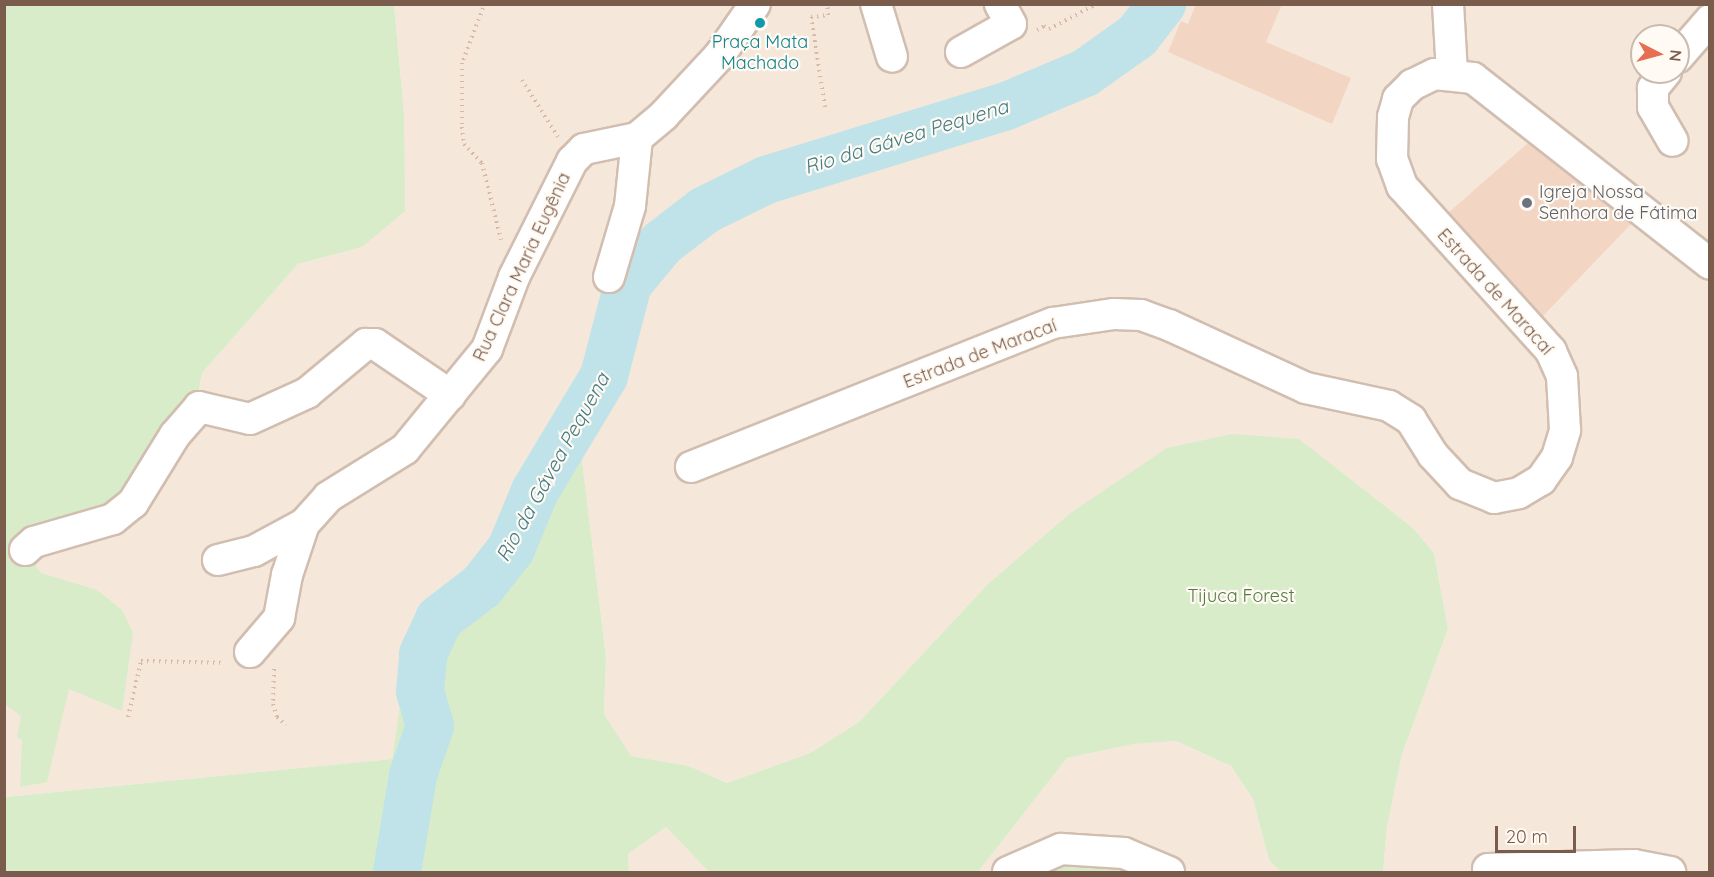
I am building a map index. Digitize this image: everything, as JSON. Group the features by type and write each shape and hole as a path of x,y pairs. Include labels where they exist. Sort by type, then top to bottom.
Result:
{"street":[{"path":"609,277 630,206 637,138 719,56 755,4"},
{"path":"876,4 892,57"},
{"path":"1448,4 1452,74"},
{"path":"961,52 1004,20"},
{"path":"1690,43 1710,20"},
{"name":"Estrada de Maracaí","path":"691,467 1053,323 1114,314 1141,315 1169,325 1306,388 1389,406 1411,420 1433,455 1460,484 1494,498 1519,493 1541,480 1557,457 1565,430 1562,375 1551,351 1402,186 1392,159 1389,137 1398,99 1422,78 1452,74 1473,78 1710,264"},
{"path":"1656,84 1653,88 1653,107 1672,141"},
{"name":"Rua Clara Maria Eugênia","path":"262,660 279,618 287,575 304,524 328,497 405,449 487,349 514,277 564,174 579,154 603,143 637,138"},
{"path":"25,550 33,542 113,519 133,503 175,435 199,407 250,419 307,393 366,344 375,344 450,395"},
{"path":"218,560 254,551 304,524"},
{"path":"1008,873 1060,849 1124,853 1169,873"},
{"path":"1488,869 1634,865 1670,873"}],"path":[{"path":"825,107 811,17 828,15 827,4"},
{"path":"1004,20 1021,39 1097,4"},
{"path":"483,9 462,63 464,144 482,163 504,252 514,277"},
{"path":"522,81 561,141 579,154"},
{"path":"129,717 141,661 217,666 262,660 277,717 286,725"}],"shaded area":[{"path":"394,5 1709,5 1709,872 1383,872 1387,827 1402,754 1448,629 1434,553 1414,529 1069,514 988,584 859,722 810,753 727,783 689,766 630,756 604,714 606,657 581,452 594,420 411,641 392,759 5,797 4,596 41,535 190,442 202,373 298,264 362,247 404,113"},
{"path":"1176,741 1231,766 1253,799 1269,860 1281,872 1124,872 1104,865 1027,872 978,872 1067,758 1134,744"},
{"path":"666,827 709,872 629,872 628,854"}],"green space":[{"path":"5,5 394,5 404,113 405,211 362,247 298,264 202,373 190,442 144,486 63,546 41,536 36,566 41,573 97,590 122,610 133,633 122,711 69,689 47,782 20,787 22,740 17,737 21,716 5,704"},
{"name":"Tijuca Forest","path":"595,417 581,452 606,657 604,714 631,756 689,766 727,783 810,753 859,722 988,584 1069,514 1167,448 1232,434 1299,439 1414,529 1434,553 1448,629 1402,754 1387,827 1383,872 1281,872 1269,860 1253,799 1231,766 1176,741 1134,744 1067,758 978,872 709,872 666,827 628,854 629,872 5,872 5,797 392,759 410,641"},
{"path":"1062,858 1104,865 1124,872 1027,872"}],"building":[{"path":"1196,4 1282,4 1266,42 1351,78 1332,124 1168,52 1181,21 1188,24"},
{"name":"Igreja Nossa Senhora de Fátima","path":"1528,143 1631,224 1543,316 1449,212"}],"waterway":[{"name":"Rio da Gávea Pequena","path":"397,872 413,775 430,726 420,692 423,654 439,619 482,586 511,549 535,491 604,376 628,284 662,243 705,210 766,180 1004,107 1085,73 1137,36 1162,4"}],"place":[{"name":"Praça Mata Machado","path":"760,23"},
{"name":"Igreja Nossa Senhora de Fátima","path":"1527,203"}]}
